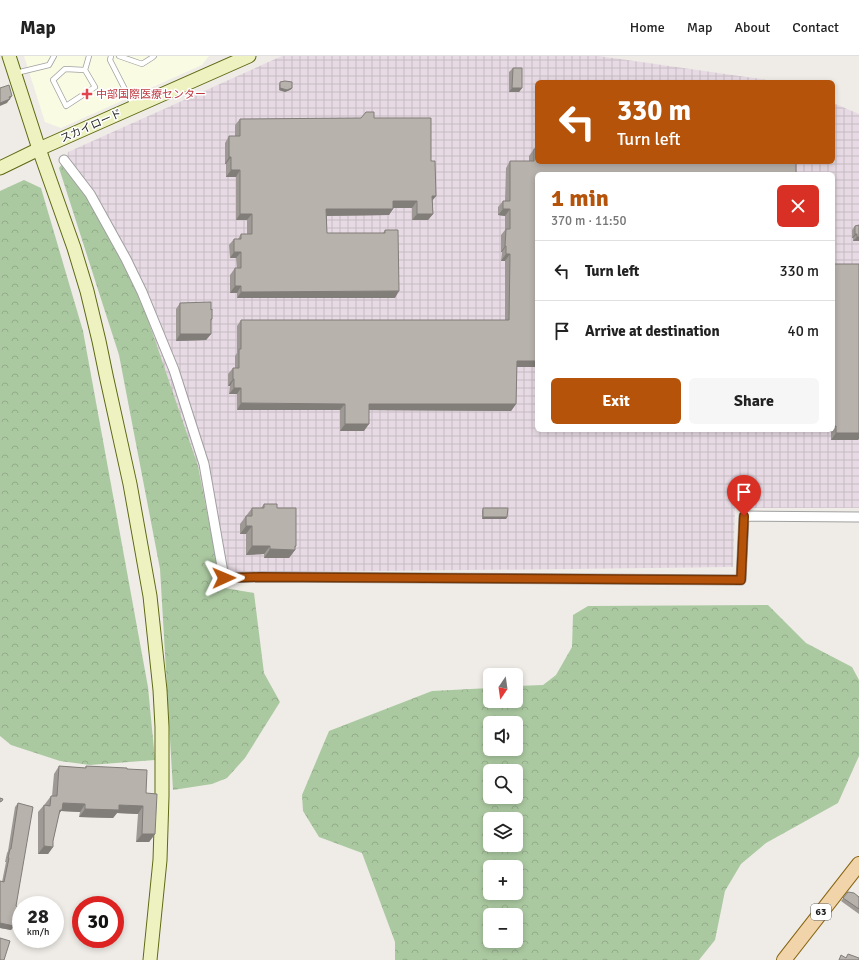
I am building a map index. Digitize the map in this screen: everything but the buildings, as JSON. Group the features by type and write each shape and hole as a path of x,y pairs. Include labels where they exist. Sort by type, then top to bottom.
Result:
{"main road":[{"name":"63","path":"784,960 859,864"}],"street":[{"path":"9,56 39,149 74,248 87,291 98,334 130,484 150,596 160,690 162,727 160,860 150,960"},
{"name":"スカイロード","path":"0,168 39,149 249,56"},
{"path":"64,160 90,194 126,259 142,292 174,370 204,464 224,578 741,580 744,516 859,516"}],"lane":[{"path":"15,74 49,65 54,56"},
{"path":"85,70 65,69 53,80 66,106 95,87 85,70 89,56"},
{"path":"111,56 110,60 134,107"},
{"path":"119,56 142,64 154,56"}],"shaded area":[{"name":"中部国際医療センター","path":"24,56 209,56 202,65 61,128 45,122"},
{"path":"282,56 599,56 768,80 535,80 535,164 835,164 835,104 859,114 859,508 735,508 733,567 219,573 198,466 67,157 68,152"}],"green space":[{"path":"67,157 105,224 143,305 198,466 219,573 225,588 254,593 264,673 280,702 245,758 227,778 212,784 173,790 160,569 119,355 59,168"},
{"path":"24,180 41,188 83,331 148,687 155,760 90,765 60,761 11,745 0,736 0,191"},
{"path":"768,605 806,643 852,667 859,680 859,756 838,803 766,843 741,864 725,891 715,940 699,960 395,960 395,942 362,853 319,837 303,811 302,795 329,731 432,691 483,688 483,708 523,708 523,686 543,685 556,675 572,647 573,615 588,606"}],"place":[{"name":"中部国際医療センター","path":"87,94"}],"route":[{"path":"224,578 741,580 744,516"}]}
